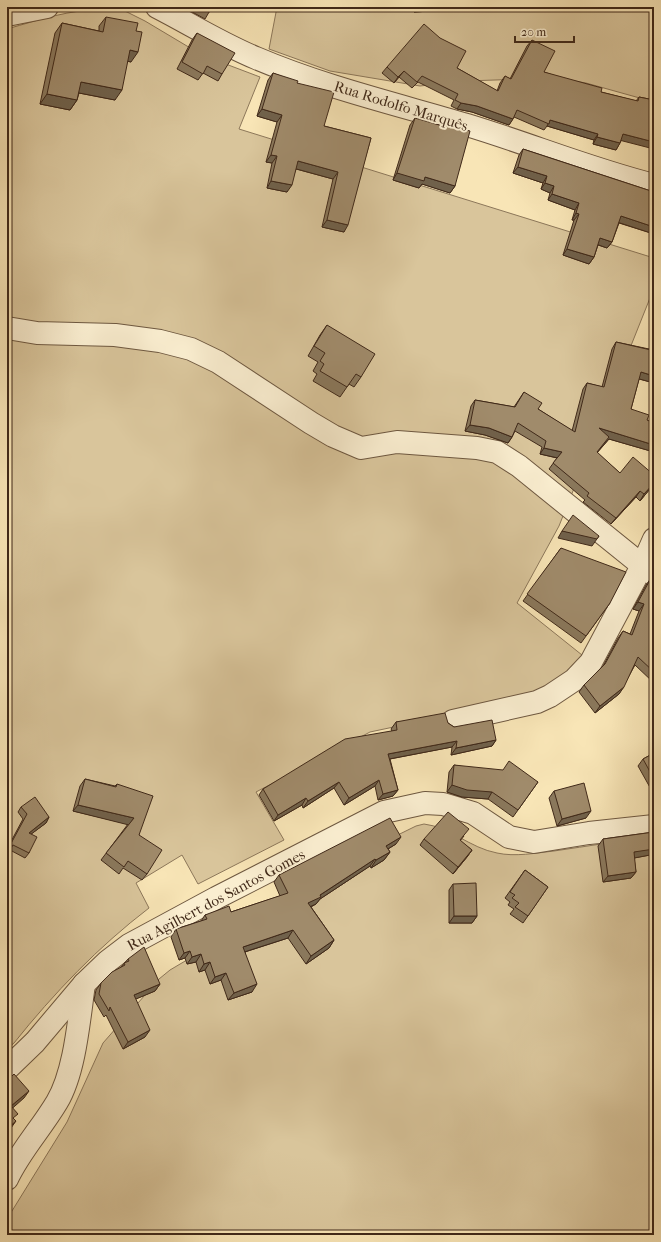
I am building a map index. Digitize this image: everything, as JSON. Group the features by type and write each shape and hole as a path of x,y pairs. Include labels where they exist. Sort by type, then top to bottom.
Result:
{"street":[{"path":"7,15 47,7"},
{"name":"Rua Rodolfo Marquês","path":"157,7 255,58 282,68 368,98 474,127 613,174 654,185"},
{"path":"7,328 37,333 115,335 160,341 191,349 218,362 332,436 361,448 396,442 476,448 497,452 519,466 648,570"},
{"path":"453,721 537,702 563,688 574,680 591,662 648,570 654,539"},
{"name":"Rua Agilbert dos Santos Gomes","path":"7,1069 35,1042 84,984 108,961 130,945 176,918 372,818 411,806 443,804 473,813 509,837 534,842 589,833 654,826"},
{"path":"7,1179 33,1135 57,1102 66,1083 84,984"}],"shaded area":[{"path":"277,7 654,7 654,102 586,83 556,78 465,81 420,86 330,71 269,49"},
{"path":"105,9 125,11 145,21 202,55 260,77 239,129 654,258 654,288 559,526 517,603 582,655 572,669 556,684 507,703 370,732 256,792 284,840 198,884 182,855 136,883 149,908 130,923 77,971 14,1043 7,1049 7,29 67,13"},
{"path":"424,824 443,829 478,847 497,853 511,855 554,851 654,836 654,1235 7,1235 7,1219 67,1122 103,1043 159,979 170,970 273,909 353,857 416,826"}],"building":[{"path":"200,7 212,7 210,12"},
{"path":"106,17 138,23 136,31 142,32 138,52 130,50 122,90 81,82 77,100 47,94 62,23 103,32"},
{"path":"424,24 440,38 466,51 457,68 498,91 505,76 511,79 532,40 555,51 544,72 602,88 601,92 638,101 639,97 654,100 654,142 623,134 620,143 597,137 598,134 550,120 549,124 517,110 513,119 477,106 461,103 455,100 458,94 422,76 417,82 404,71 398,77 387,67"},
{"path":"197,33 235,53 222,74 207,66 203,74 182,62"},
{"path":"273,73 298,81 297,83 334,92 324,126 371,138 348,225 327,220 338,172 298,161 292,185 271,181 277,156 271,155 282,115 262,109"},
{"path":"415,118 446,127 447,125 470,131 455,186 425,177 424,181 397,173"},
{"path":"523,149 654,192 654,227 621,216 612,242 600,238 594,257 567,249 579,214 576,213 579,203 552,194 554,186 545,183 547,176 518,167"},
{"path":"327,325 375,354 361,377 356,374 347,387 320,371 324,364 320,361 325,353 314,346"},
{"path":"654,341 654,376 641,372 631,409 649,415 647,420 654,423 654,445 599,428 609,437 597,452 620,473 633,457 654,475 654,483 644,494 640,491 616,518 587,496 589,493 553,463 562,452 544,448 546,441 518,423 512,437 489,428 470,425 475,400 515,407 524,392 542,403 538,409 575,432 587,383 604,387 616,342 651,350"},
{"path":"573,515 599,536 597,539 562,531"},
{"path":"561,548 626,572 610,603 586,636 527,594"},
{"path":"651,578 654,579 651,595 654,596 654,672 638,657 624,687 600,706 584,685 605,664 623,631 632,635 644,604 638,602"},
{"path":"445,713 448,723 454,727 492,720 496,740 456,748 457,741 388,754 398,790 383,794 379,780 349,798 339,782 308,801 306,798 278,815 263,789 345,739 397,730 396,722"},
{"path":"654,753 654,779 643,759"},
{"path":"509,761 538,782 518,810 492,792 467,790 452,785 454,765 503,770"},
{"path":"85,779 116,787 117,784 153,796 139,835 162,850 147,874 128,861 124,867 106,853 134,818 78,805"},
{"path":"584,783 591,811 562,819 554,791"},
{"path":"35,797 49,817 29,833 37,837 29,853 13,845 8,849 27,814 21,807"},
{"path":"448,812 469,829 460,840 472,850 458,867 424,839"},
{"path":"390,818 401,837 386,846 390,852 376,860 375,859 320,895 321,897 308,903 334,940 311,956 293,930 243,947 257,984 234,993 226,973 215,977 210,962 204,964 201,954 192,957 190,951 184,953 176,929 207,919 205,915 229,906 231,912 288,893 279,875"},
{"path":"654,832 654,849 634,852 636,872 608,876 603,839"},
{"path":"525,870 548,887 528,916 515,907 519,903 512,898 515,895 510,892"},
{"path":"476,883 477,916 454,916 453,884"},
{"path":"144,947 160,984 134,995 150,1030 128,1042 110,1007 109,1011 99,994 101,983 112,972 125,965 124,963 129,961 128,959"},
{"path":"14,1074 29,1091 11,1106 18,1114 13,1118 16,1121 7,1129 7,1081"}]}
